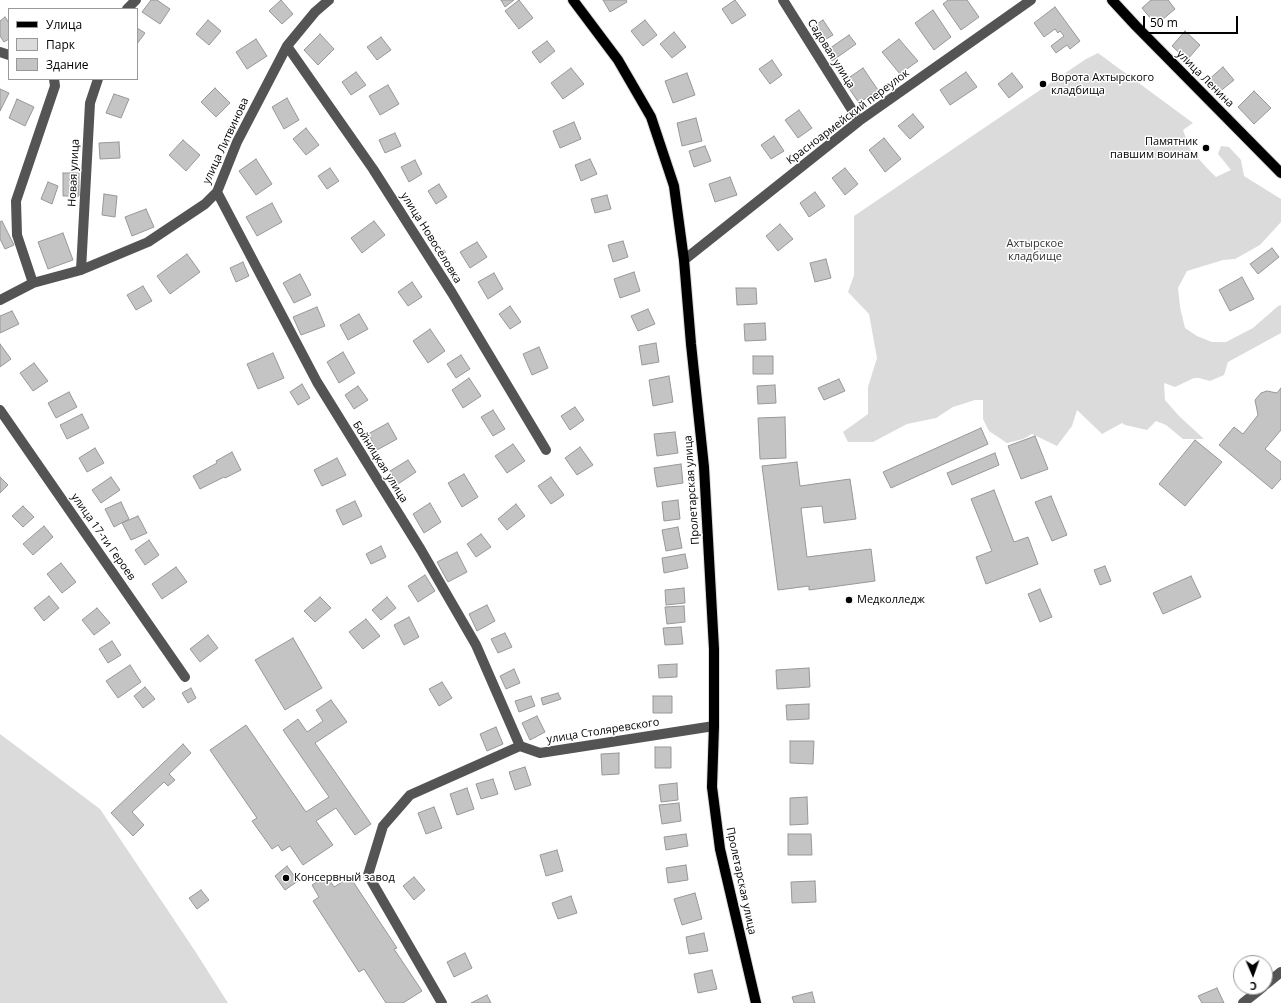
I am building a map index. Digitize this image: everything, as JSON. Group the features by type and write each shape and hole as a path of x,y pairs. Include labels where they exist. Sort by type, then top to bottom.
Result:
{"main road":[{"name":"Пролетарская улица","path":"574,0 618,60 651,117 674,186 684,260 704,467 714,650 712,787 720,848 756,1003"},
{"name":"улица Ленина","path":"1112,0 1281,173"}],"street":[{"path":"128,8 136,0"},
{"name":"улица Литвинова","path":"0,300 33,283 81,270 148,242 205,204 217,192 238,142 287,46 315,12 329,0"},
{"name":"Садовая улица","path":"783,0 859,121"},
{"name":"Красноармейский переулок","path":"684,260 859,121 1031,0"},
{"name":"улица Новосёловка","path":"287,46 377,176 452,293 546,450"},
{"path":"33,283 17,235 16,201 55,86 54,80"},
{"name":"Новая улица","path":"81,270 90,103 98,80"},
{"name":"Бойницкая улица","path":"217,192 316,382 421,550 476,645 520,746"},
{"name":"улица 17-ти Героев","path":"0,410 185,677"},
{"name":"улица Столяревского","path":"520,746 540,753 714,726"},
{"path":"442,1003 368,875 383,826 410,795 520,746"},
{"path":"1273,979 1281,972"},
{"path":"1243,1003 1253,995"}],"green space":[{"name":"Ахтырское кладбище","path":"1098,53 1193,123 1183,130 1190,149 1216,177 1231,170 1218,154 1221,146 1229,147 1241,160 1244,176 1281,199 1281,222 1260,245 1235,259 1223,260 1187,271 1178,288 1180,307 1185,328 1197,336 1212,342 1226,342 1253,328 1281,305 1281,333 1228,362 1224,375 1210,381 1194,378 1175,387 1164,383 1165,400 1179,416 1204,439 1183,439 1166,425 1156,421 1147,430 1122,423 1102,434 1077,410 1072,426 1057,446 1032,434 1023,439 1007,443 989,431 983,419 983,400 975,400 953,407 936,418 907,424 873,442 848,442 843,432 868,414 868,387 877,358 869,314 848,292 854,275 854,216 1086,59"},
{"path":"0,734 100,809 228,1003 0,1003"}],"building":[{"path":"151,0 157,0 170,9 160,24 142,12"},
{"path":"281,0 293,14 282,24 269,11"},
{"path":"501,0 514,0 505,7"},
{"path":"519,0 533,18 519,29 505,11"},
{"path":"603,0 626,0 627,2 610,12"},
{"path":"735,0 746,15 732,24 722,9"},
{"path":"948,0 967,0 979,17 961,30 943,4"},
{"path":"1151,0 1168,0 1175,9 1156,25 1142,8"},
{"path":"1055,7 1080,41 1070,49 1067,45 1056,53 1051,46 1064,36 1060,31 1058,33 1055,29 1044,37 1034,23"},
{"path":"933,10 951,37 934,50 915,23"},
{"path":"5,17 8,22 8,40 4,42 0,36 0,21"},
{"path":"208,20 221,31 209,45 196,34"},
{"path":"645,20 657,35 643,46 631,31"},
{"path":"823,20 833,35 821,42 812,27"},
{"path":"138,29 145,33 138,43"},
{"path":"1185,31 1200,45 1187,60 1172,46"},
{"path":"674,32 686,47 672,58 660,44"},
{"path":"320,34 334,49 318,65 304,50"},
{"path":"849,35 856,44 832,61 826,51"},
{"path":"381,37 391,50 377,60 367,47"},
{"path":"256,39 267,56 247,69 236,52"},
{"path":"899,39 918,61 900,74 882,52"},
{"path":"547,41 555,51 540,63 532,52"},
{"path":"772,60 782,75 770,84 759,69"},
{"path":"1223,67 1234,80 1218,93 1207,81"},
{"path":"571,68 584,84 563,99 551,83"},
{"path":"863,68 878,90 859,103 844,81"},
{"path":"356,72 366,85 351,95 342,82"},
{"path":"966,72 977,87 950,105 940,90"},
{"path":"687,73 695,95 673,103 665,81"},
{"path":"1012,73 1023,87 1009,98 998,84"},
{"path":"388,85 399,104 380,115 369,96"},
{"path":"215,88 230,103 216,117 201,102"},
{"path":"0,89 9,93 0,111"},
{"path":"1254,91 1271,108 1254,124 1238,107"},
{"path":"114,94 129,99 121,118 106,113"},
{"path":"287,98 299,120 284,129 272,107"},
{"path":"17,99 34,107 25,126 9,118"},
{"path":"799,110 812,128 798,138 785,120"},
{"path":"913,114 924,127 910,139 898,126"},
{"path":"696,118 702,141 682,146 677,123"},
{"path":"574,122 581,139 560,148 553,131"},
{"path":"306,128 319,145 306,155 293,139"},
{"path":"395,133 401,146 385,153 379,140"},
{"path":"774,136 784,151 771,159 761,145"},
{"path":"884,138 901,159 885,172 869,150"},
{"path":"183,140 200,155 186,171 169,155"},
{"path":"119,142 120,158 100,159 99,143"},
{"path":"705,146 711,161 694,167 689,151"},
{"path":"256,159 272,184 256,195 239,171"},
{"path":"590,159 597,174 581,181 575,165"},
{"path":"415,160 422,174 409,182 401,167"},
{"path":"330,168 339,181 327,189 318,176"},
{"path":"845,168 858,184 845,195 832,178"},
{"path":"63,173 79,173 79,196 63,196"},
{"path":"730,177 737,195 715,202 709,184"},
{"path":"48,182 58,186 52,204 41,199"},
{"path":"439,184 447,197 436,204 428,191"},
{"path":"815,192 825,206 809,217 800,203"},
{"path":"104,194 117,196 115,217 102,215"},
{"path":"607,195 611,209 595,213 591,199"},
{"path":"272,203 282,222 257,236 246,217"},
{"path":"146,209 154,227 132,236 125,217"},
{"path":"2,221 14,245 5,249 0,239 0,222"},
{"path":"374,221 385,235 362,253 351,238"},
{"path":"780,224 793,239 778,251 766,236"},
{"path":"63,233 73,260 48,269 38,242"},
{"path":"623,241 628,257 613,262 608,245"},
{"path":"477,242 487,257 470,268 460,252"},
{"path":"1272,248 1279,257 1258,274 1250,264"},
{"path":"187,254 200,272 170,294 157,276"},
{"path":"826,259 831,278 815,282 810,263"},
{"path":"243,262 249,276 236,282 230,268"},
{"path":"634,272 640,291 620,298 614,279"},
{"path":"494,273 503,289 488,299 478,282"},
{"path":"300,274 311,295 294,303 283,283"},
{"path":"1242,277 1254,299 1230,311 1219,290"},
{"path":"412,282 422,297 408,306 398,292"},
{"path":"143,286 152,301 136,310 127,295"},
{"path":"736,288 756,288 757,304 737,305"},
{"path":"510,306 521,322 510,329 499,314"},
{"path":"317,307 325,326 301,335 293,317"},
{"path":"648,309 655,324 638,331 631,316"},
{"path":"12,311 19,324 0,333 0,316"},
{"path":"359,314 368,329 348,340 340,325"},
{"path":"765,323 766,340 745,341 744,324"},
{"path":"430,329 445,351 428,363 413,341"},
{"path":"656,343 659,362 642,365 639,346"},
{"path":"0,344 11,359 0,367"},
{"path":"539,347 548,368 532,375 523,354"},
{"path":"343,352 355,373 339,383 327,362"},
{"path":"273,353 284,378 258,389 247,364"},
{"path":"461,355 470,369 456,378 447,364"},
{"path":"753,356 773,356 773,374 753,374"},
{"path":"34,363 48,381 33,391 20,373"},
{"path":"669,376 673,402 653,406 649,380"},
{"path":"469,378 481,396 463,408 452,390"},
{"path":"839,379 845,391 824,400 818,388"},
{"path":"302,384 310,398 298,405 290,392"},
{"path":"775,385 776,403 758,404 757,386"},
{"path":"358,386 368,400 354,409 345,395"},
{"path":"1281,388 1281,430 1265,449 1281,462 1281,479 1272,489 1219,445 1234,427 1243,434 1258,415 1255,400 1261,393 1267,391 1277,393"},
{"path":"69,392 77,407 56,418 48,403"},
{"path":"575,407 584,420 570,430 561,416"},
{"path":"493,410 505,429 493,436 481,417"},
{"path":"82,414 89,428 67,439 60,425"},
{"path":"785,417 786,458 760,459 758,418"},
{"path":"388,423 397,439 377,450 368,434"},
{"path":"981,428 988,444 891,488 883,472"},
{"path":"675,432 678,453 657,456 654,434"},
{"path":"1035,436 1048,469 1021,479 1008,446"},
{"path":"1195,440 1222,462 1185,506 1159,484"},
{"path":"513,444 525,461 507,473 495,456"},
{"path":"580,447 593,465 577,475 565,458"},
{"path":"95,448 104,463 87,472 79,458"},
{"path":"232,452 241,470 200,489 193,476 217,463 216,461"},
{"path":"995,453 999,465 952,485 947,473"},
{"path":"337,458 346,475 322,486 314,470"},
{"path":"408,460 416,472 398,484 390,471"},
{"path":"797,462 800,486 850,479 856,519 824,523 822,506 801,508 807,557 871,549 875,581 809,590 809,586 778,590 762,466"},
{"path":"681,464 683,483 657,487 654,468"},
{"path":"464,474 478,497 462,507 448,483"},
{"path":"0,477 8,485 0,493"},
{"path":"111,477 120,490 101,503 92,490"},
{"path":"551,477 564,495 551,504 538,486"},
{"path":"994,490 1014,542 1028,537 1038,564 986,584 976,557 992,551 971,499"},
{"path":"1051,496 1067,535 1052,541 1035,502"},
{"path":"678,500 680,519 664,521 662,502"},
{"path":"355,501 362,516 343,525 336,510"},
{"path":"121,502 129,519 114,527 105,509"},
{"path":"430,503 441,522 424,533 413,514"},
{"path":"516,504 525,516 507,530 498,519"},
{"path":"23,506 34,517 23,527 12,516"},
{"path":"138,516 147,533 131,540 122,523"},
{"path":"44,526 53,537 33,555 23,544"},
{"path":"678,527 682,548 666,551 662,530"},
{"path":"481,534 491,547 476,557 467,544"},
{"path":"149,540 159,555 145,565 135,550"},
{"path":"381,546 386,557 371,564 366,554"},
{"path":"457,552 467,572 448,582 437,562"},
{"path":"685,554 688,568 664,573 662,558"},
{"path":"61,563 76,582 62,593 47,574"},
{"path":"1105,566 1111,581 1100,585 1094,570"},
{"path":"176,567 187,582 162,599 152,584"},
{"path":"425,575 435,591 418,602 408,586"},
{"path":"1191,576 1201,597 1163,614 1153,593"},
{"path":"684,588 685,603 666,605 665,590"},
{"path":"1040,589 1052,617 1040,622 1028,594"},
{"path":"49,596 59,608 44,621 34,608"},
{"path":"320,597 331,608 315,622 304,611"},
{"path":"387,597 396,608 381,620 372,610"},
{"path":"487,605 495,621 477,631 469,614"},
{"path":"684,606 685,622 667,624 665,607"},
{"path":"97,608 110,623 94,635 82,620"},
{"path":"409,617 419,637 404,645 394,625"},
{"path":"366,619 380,636 363,649 349,632"},
{"path":"681,627 683,644 665,645 663,628"},
{"path":"505,633 512,647 498,653 491,639"},
{"path":"208,635 218,648 200,662 190,649"},
{"path":"293,638 322,688 285,710 255,660"},
{"path":"112,641 121,655 108,663 99,649"},
{"path":"677,664 677,677 659,678 658,665"},
{"path":"130,665 141,682 118,698 106,681"},
{"path":"809,668 810,687 777,689 776,670"},
{"path":"514,669 520,683 506,689 500,676"},
{"path":"442,682 452,698 439,706 429,689"},
{"path":"145,687 155,699 143,708 134,696"},
{"path":"191,688 196,698 188,703 182,693"},
{"path":"558,693 561,699 543,705 541,698"},
{"path":"531,696 535,706 519,712 515,701"},
{"path":"653,696 672,696 672,713 653,713"},
{"path":"331,700 347,722 315,743 371,824 355,835 336,808 316,821 333,845 303,865 290,846 282,851 278,845 272,849 252,821 257,818 210,750 246,725 306,812 329,797 283,730 298,719 307,732 323,721 316,710"},
{"path":"809,704 809,719 787,720 786,705"},
{"path":"537,716 545,732 530,740 522,723"},
{"path":"496,727 503,744 487,751 480,734"},
{"path":"790,741 814,741 813,764 790,763"},
{"path":"183,744 191,753 169,774 175,780 168,786 164,782 132,812 144,825 133,836 111,813"},
{"path":"655,747 671,747 671,768 655,768"},
{"path":"619,753 619,774 602,775 601,754"},
{"path":"525,767 531,785 515,790 509,772"},
{"path":"493,779 498,794 481,799 476,784"},
{"path":"677,783 678,800 661,802 659,785"},
{"path":"467,788 474,809 457,815 450,794"},
{"path":"807,797 808,824 790,825 790,798"},
{"path":"679,803 681,821 662,824 659,805"},
{"path":"434,807 442,828 426,834 418,813"},
{"path":"686,834 688,846 666,850 664,837"},
{"path":"788,834 811,834 812,855 788,855"},
{"path":"557,850 563,871 546,876 540,855"},
{"path":"686,865 688,880 668,883 666,868"},
{"name":"Консервный завод","path":"287,866 298,881 285,890 275,876"},
{"path":"327,876 334,887 350,877 397,948 394,949 422,991 403,1003 386,1003 364,969 359,972 313,901 319,897 312,885"},
{"path":"414,877 425,890 414,900 403,886"},
{"path":"815,881 816,902 792,903 791,882"},
{"path":"201,890 209,900 197,909 189,898"},
{"path":"695,893 702,919 682,925 674,899"},
{"path":"571,896 577,913 558,919 552,903"},
{"path":"704,933 708,951 689,954 686,937"},
{"path":"465,953 472,968 454,977 447,962"},
{"path":"712,970 717,989 698,993 694,974"},
{"path":"1217,988 1224,1003 1202,1003 1198,996"},
{"path":"812,992 815,1003 794,1003 792,997"},
{"path":"487,995 491,1003 471,1003"}],"place":[{"name":"Ворота Ахтырского кладбища","path":"1043,84"},
{"name":"Памятник павшим воинам","path":"1206,148"},
{"name":"Медколледж","path":"849,600"},
{"name":"Консервный завод","path":"286,878"}]}
